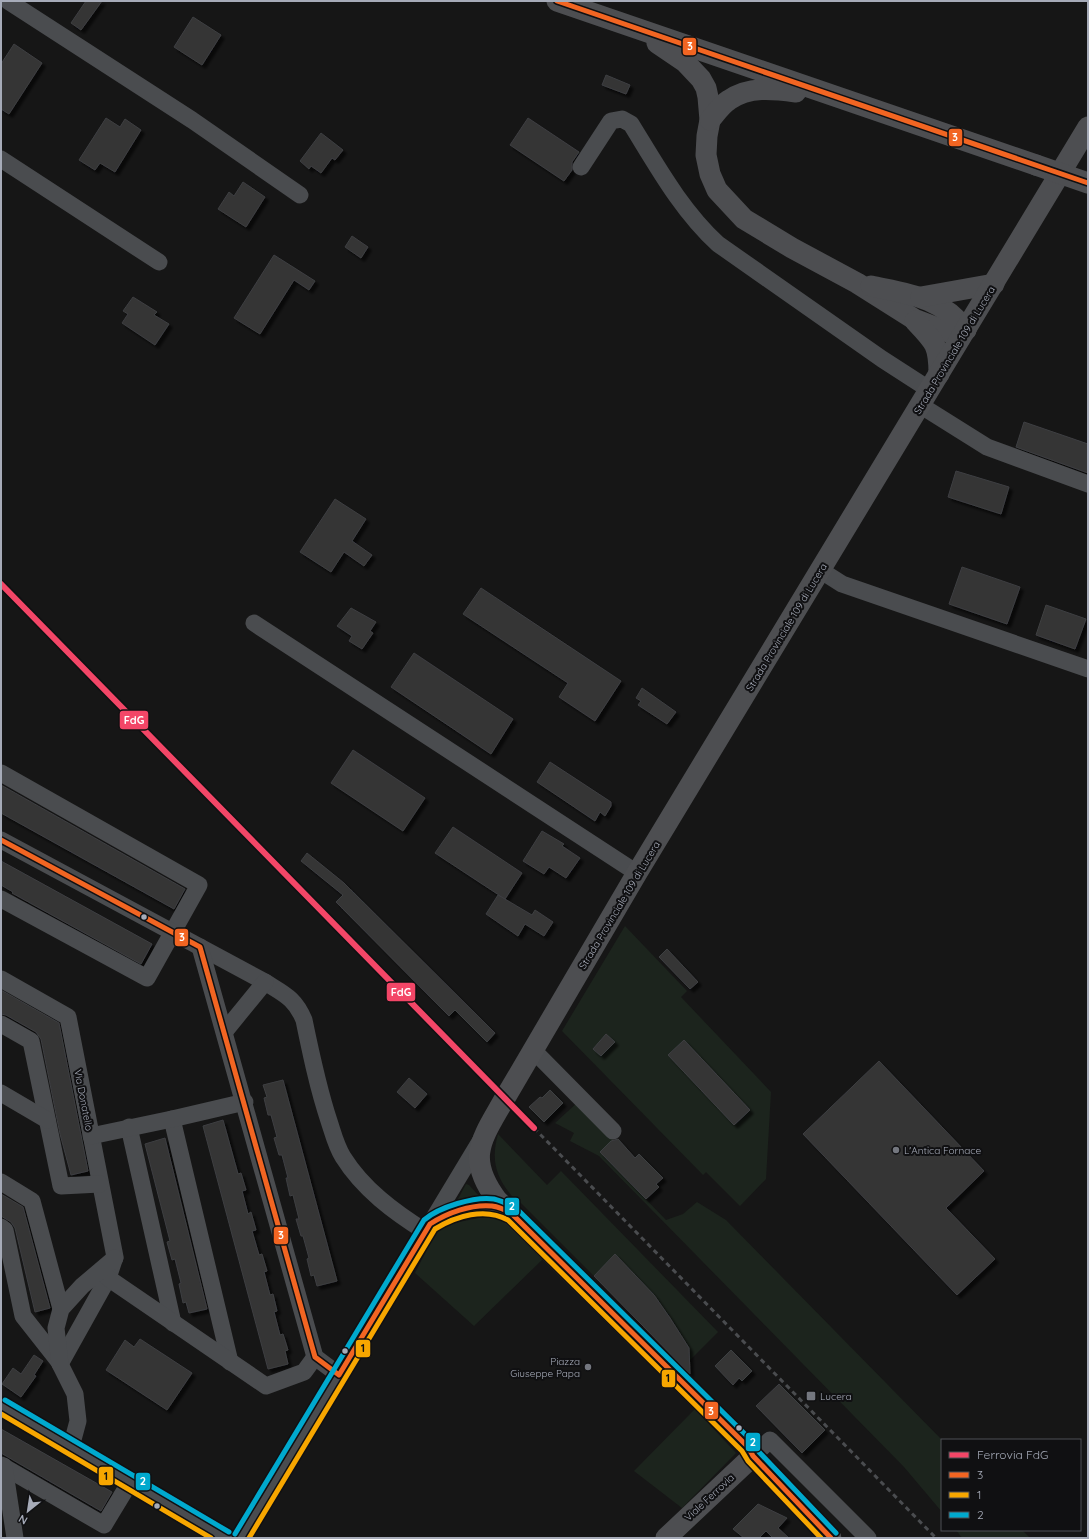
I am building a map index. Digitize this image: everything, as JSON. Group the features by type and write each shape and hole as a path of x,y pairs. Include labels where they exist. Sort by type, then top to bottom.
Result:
{"main road":[{"path":"557,1 1088,183"},
{"path":"629,26 680,58 694,71 706,88 710,120 706,155 710,174 718,190 744,219 792,248 857,283 914,319 948,332 966,330"},
{"path":"710,120 729,100 760,88 808,94 858,104"},
{"name":"Strada Provinciale 109 di Lucera","path":"831,1538 753,1456 748,1447 497,1200 480,1171 479,1152 487,1129 637,873 1088,127"},
{"path":"857,283 921,297 947,311 959,321 966,330"},
{"path":"921,297 994,284"},
{"path":"914,319 933,340 939,355 930,390"},
{"name":"Viale Ferrovia","path":"670,1537 753,1456"}],"street":[{"path":"8,1 192,120 300,195"},
{"path":"580,167 611,121 622,119 631,124 684,208 701,229 718,244 882,359 930,390 987,447 1088,484"},
{"path":"1,159 159,262"},
{"path":"820,570 842,584 1088,669"},
{"path":"254,623 637,873"},
{"path":"1,773 199,885 147,978 1,899"},
{"path":"1,840 265,982 294,1002 300,1010 304,1020 318,1088 342,1156 353,1171 387,1206 428,1228"},
{"path":"200,947 245,1102 315,1357 339,1375"},
{"name":"Via Donatello","path":"1,980 68,1018 115,1258"},
{"path":"225,1032 265,982"},
{"path":"1,1024 30,1041 61,1186 100,1184"},
{"path":"534,1050 613,1131"},
{"path":"1,1093 47,1120"},
{"path":"91,1136 245,1102"},
{"path":"172,1119 230,1362"},
{"path":"129,1127 173,1322"},
{"path":"241,1538 487,1129"},
{"path":"1,1182 32,1201 61,1310"},
{"path":"428,1228 444,1215 482,1206 497,1207 512,1214"},
{"path":"1,1228 5,1230 24,1316 60,1364 75,1394 78,1421 71,1447"},
{"path":"60,1364 56,1328 61,1310 82,1286 115,1258"},
{"path":"60,1364 108,1278 115,1258"},
{"path":"108,1278 266,1386 304,1372 315,1357"},
{"path":"1,1406 225,1538"},
{"path":"753,1456 770,1440 868,1538"},
{"path":"3,1466 104,1525 130,1482"},
{"path":"3,1466 15,1538"}],"shaded area":[{"path":"625,926 687,991 681,997 771,1092 766,1179 740,1206 706,1172 703,1175 562,1031"},
{"path":"578,1102 613,1139 600,1152 666,1220 683,1214 697,1202 726,1220 941,1439 941,1511 904,1467 599,1156 570,1141 574,1133 555,1123"},
{"path":"498,1134 547,1185 561,1171 718,1332 690,1360 689,1348 654,1295 616,1255 594,1276 519,1201 517,1202 510,1194 500,1178 495,1162"},
{"path":"466,1184 469,1185 480,1197 459,1201 458,1199"},
{"path":"494,1215 507,1222 544,1258 474,1326 415,1273 439,1226"},
{"path":"695,1409 736,1453 682,1508 634,1471"},
{"path":"957,1531 1023,1531 1030,1538 962,1538"}],"building":[{"path":"86,1 102,1 81,30 71,23"},
{"path":"193,17 221,35 202,65 174,47"},
{"path":"14,44 42,63 9,114 1,109 1,64"},
{"path":"606,75 630,85 626,94 602,85"},
{"path":"106,118 120,127 125,119 141,130 115,172 100,163 95,170 79,160"},
{"path":"528,118 579,152 572,162 572,170 564,181 510,145"},
{"path":"321,133 343,150 335,160 332,158 321,173 311,166 309,169 300,161"},
{"path":"243,182 265,197 246,227 218,209 229,192 234,196"},
{"path":"352,236 368,247 361,258 345,247"},
{"path":"274,255 315,281 309,290 294,280 260,334 234,318"},
{"path":"133,297 157,312 154,315 169,324 155,345 122,323 128,314 123,311"},
{"path":"1024,422 1088,444 1088,473 1016,447"},
{"path":"956,471 1009,487 1001,514 948,497"},
{"path":"335,499 366,519 352,541 372,555 364,566 344,552 331,572 300,552"},
{"path":"962,567 1020,587 1007,624 949,604"},
{"path":"481,588 621,681 595,721 559,697 568,683 463,614"},
{"path":"1046,605 1086,619 1075,649 1036,635"},
{"path":"351,608 376,622 370,631 373,633 362,649 349,641 352,636 337,626"},
{"path":"414,653 513,719 491,754 391,687"},
{"path":"642,688 676,712 667,724 638,705 641,701 636,698"},
{"path":"353,750 425,798 403,831 331,783"},
{"path":"550,762 611,802 611,806 605,816 600,812 595,821 537,782"},
{"path":"1,785 185,889 174,909 1,813"},
{"path":"453,827 522,873 505,899 435,853"},
{"path":"542,831 564,844 562,846 580,858 566,878 549,867 544,874 523,861"},
{"path":"307,853 344,883 495,1033 487,1042 455,1010 449,1016 336,902 343,895 301,861"},
{"path":"1,861 152,944 141,964 12,893 13,892 1,885"},
{"path":"498,895 532,915 535,910 553,922 544,936 525,924 518,936 486,914"},
{"path":"667,949 698,982 690,989 659,957"},
{"path":"1,990 59,1023 88,1171 71,1175 60,1134 41,1039 36,1032 6,1015 1,1014"},
{"path":"606,1034 615,1042 601,1056 593,1049"},
{"path":"684,1040 750,1110 734,1125 668,1055"},
{"path":"879,1061 984,1171 946,1208 995,1259 957,1295 803,1134"},
{"path":"409,1078 427,1094 415,1108 397,1092"},
{"path":"283,1080 337,1281 317,1286 314,1275 311,1276 307,1259 309,1258 303,1236 301,1236 296,1219 299,1219 293,1195 290,1196 286,1178 288,1178 282,1155 279,1155 274,1138 277,1137 271,1115 268,1115 264,1098 267,1097 263,1085"},
{"path":"550,1090 563,1103 544,1122 529,1107"},
{"path":"223,1120 238,1174 241,1173 246,1190 242,1191 248,1214 251,1212 256,1230 252,1231 259,1255 262,1254 267,1271 264,1272 270,1295 273,1294 277,1311 274,1312 280,1335 283,1334 288,1350 285,1351 288,1364 268,1369 203,1126"},
{"path":"165,1138 207,1309 189,1313 186,1302 183,1303 179,1284 181,1283 175,1259 172,1260 167,1242 170,1241 145,1144"},
{"path":"618,1139 635,1158 639,1154 663,1178 656,1184 659,1187 646,1199 600,1152 611,1141"},
{"path":"1,1194 23,1207 50,1308 35,1312 15,1228 11,1222 1,1216"},
{"path":"615,1254 654,1295 689,1348 690,1374 594,1276"},
{"path":"140,1339 192,1373 167,1410 106,1370 125,1340 134,1347"},
{"path":"731,1350 752,1371 742,1381 739,1378 733,1385 715,1366"},
{"path":"34,1355 43,1361 34,1375 36,1376 21,1397 2,1384 13,1368 21,1374"},
{"path":"779,1384 825,1430 802,1453 756,1406"},
{"path":"1,1429 112,1492 101,1511 1,1453"},
{"path":"758,1504 787,1518 778,1528 789,1538 773,1538 766,1531 759,1538 744,1538 733,1529"}],"railway":[{"path":"534,1128 936,1538"}],"rail line":[{"name":"FdG","path":"1,584 534,1128"}],"transit line":[{"name":"3","path":"557,1 1088,183"},
{"name":"3","path":"1,840 200,947 315,1357 339,1375 430,1224 444,1216 476,1206 492,1206 500,1208 512,1214 748,1447 753,1456 831,1538"},
{"name":"2","path":"235,1534 424,1220 448,1207 477,1199 494,1199 517,1209 753,1442 759,1452 836,1533"},
{"name":"1","path":"249,1538 435,1229 452,1220 480,1214 490,1214 508,1220 742,1451 748,1461 821,1538"},
{"name":"2","path":"5,1400 229,1532"},
{"name":"1","path":"1,1414 211,1538"}],"place":[{"name":"L'Antica Fornace","path":"896,1150"},
{"name":"Piazza Giuseppe Papa","path":"588,1367"},
{"name":"Lucera","path":"811,1396"}]}
